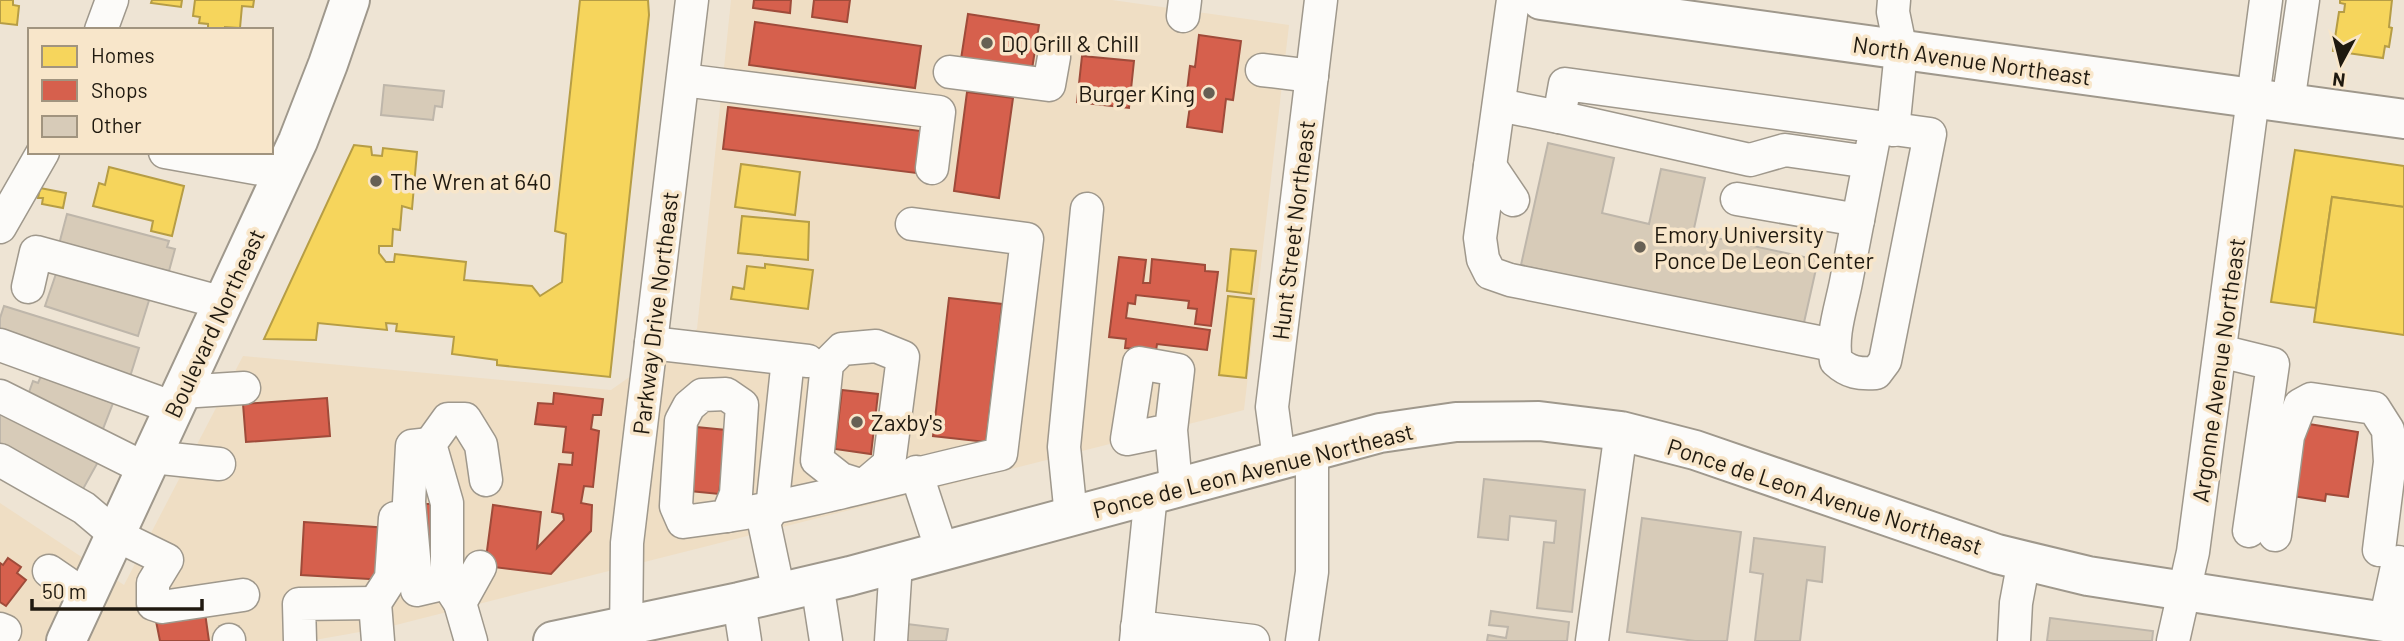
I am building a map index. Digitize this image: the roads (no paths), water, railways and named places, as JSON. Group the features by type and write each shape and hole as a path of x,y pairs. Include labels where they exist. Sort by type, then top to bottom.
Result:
{"main road":[{"name":"Boulevard Northeast","path":"66,641 283,173 324,75 350,0"},
{"name":"North Avenue Northeast","path":"1541,0 2404,119"},
{"name":"Ponce de Leon Avenue Northeast","path":"553,641 626,634 1380,433 1456,422 1539,421 1621,431 1695,450 1997,554 2088,576 2394,624"}],"street":[{"path":"102,28 112,0"},
{"name":"Parkway Drive Northeast","path":"626,634 627,543 692,0"},
{"name":"Hunt Street Northeast","path":"1302,641 1312,572 1296,455 1272,407 1321,0"},
{"path":"1513,0 1481,233 1483,259 1490,273 1510,280 1833,345"},
{"path":"1559,117 1565,84 1885,128 1930,134 1885,361 1876,373 1847,371 1836,362 1833,345 1870,162 1885,128 1901,51 1893,12 1894,0"},
{"path":"2266,0 2271,100"},
{"path":"2271,100 2303,0"},
{"path":"950,72 1049,85 1054,57"},
{"path":"1262,69 1312,76"},
{"path":"683,80 939,112 932,168"},
{"name":"Argonne Avenue Northeast","path":"2173,641 2193,552 2220,351 2271,100"},
{"path":"1499,105 1750,160 1785,150 1870,162"},
{"path":"0,227 42,154"},
{"path":"176,154 283,173"},
{"path":"1481,233 1512,208 1490,166"},
{"path":"1737,199 1858,220"},
{"path":"1071,516 1064,447 1087,209"},
{"path":"727,516 736,494 742,405 726,394 702,395 689,406 681,421 676,506 682,522 727,516 772,509 916,472 1001,454 1027,239 912,225"},
{"path":"28,287 36,252 223,303"},
{"path":"1844,290 1897,300"},
{"path":"651,343 827,364"},
{"path":"0,345 178,400 244,388"},
{"path":"876,346 903,357 889,464 863,486 841,480 817,460 827,364 842,349 876,346"},
{"path":"2220,351 2273,364 2254,491 2262,533 2288,436 2300,405 2311,399 2374,408 2388,430 2388,556 2394,624"},
{"path":"788,359 772,509 780,518 799,588 826,641"},
{"path":"0,396 149,463 219,464"},
{"path":"480,567 453,593 417,590 410,502 412,446 430,444 448,419 466,419 481,445 486,480"},
{"path":"1171,430 1163,491 1137,634 1252,641"},
{"path":"1592,641 1621,431"},
{"path":"0,460 84,508 116,535 167,560 153,583 153,604 162,607 243,595"},
{"path":"916,472 942,551"},
{"path":"378,641 375,603 391,578 397,482"},
{"path":"2202,486 2254,491"},
{"path":"632,504 676,506"},
{"path":"2014,641 2016,603 2024,560"},
{"path":"891,641 896,564"},
{"path":"49,571 87,597"},
{"path":"453,593 471,641"},
{"path":"739,602 745,641"},
{"path":"300,641 299,604 375,603"}],"place":[{"name":"DQ Grill & Chill","path":"987,43"},
{"name":"Burger King","path":"1209,93"},
{"name":"The Wren at 640","path":"376,181"},
{"name":"Emory University Ponce De Leon Center","path":"1640,247"},
{"name":"Zaxby's","path":"857,422"}]}
